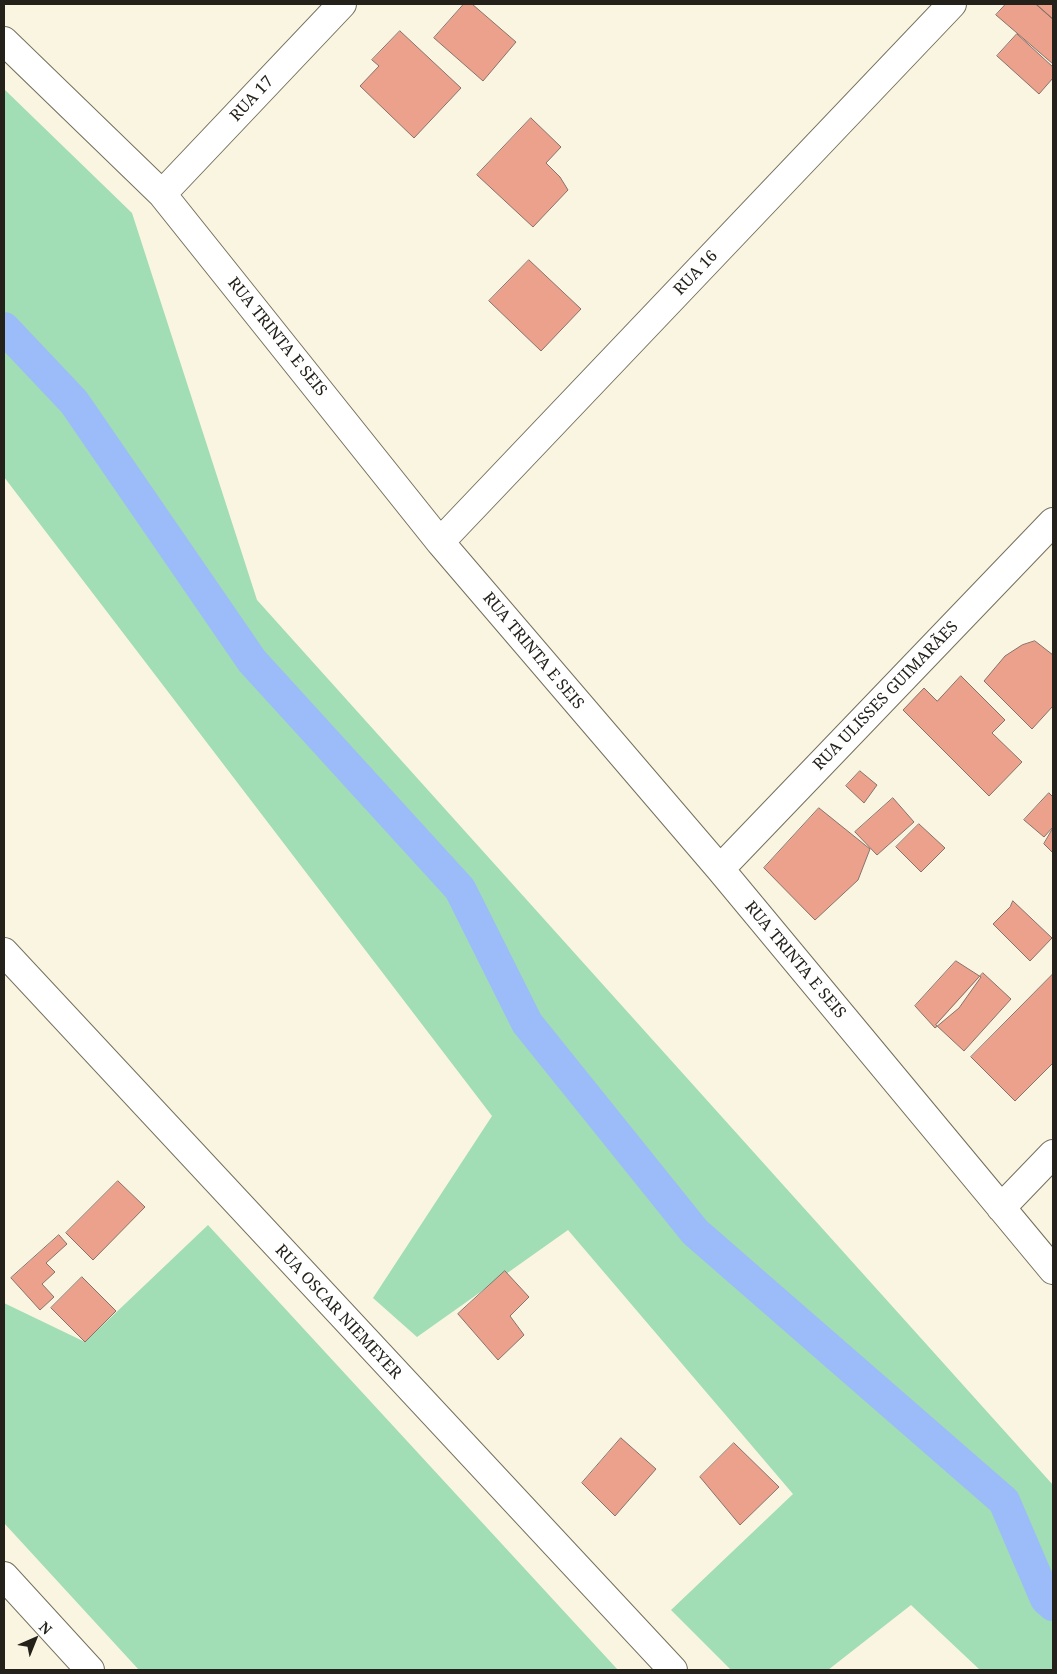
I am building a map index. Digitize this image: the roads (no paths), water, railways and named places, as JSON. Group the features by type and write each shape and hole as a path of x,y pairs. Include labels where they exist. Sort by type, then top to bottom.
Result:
{"street":[{"name":"RUA 17","path":"162,194 342,4"},
{"name":"RUA 16","path":"440,542 952,4"},
{"name":"RUA TRINTA E SEIS","path":"4,41 162,194 440,542 720,870 1053,1270"},
{"name":"RUA ULISSES GUIMARÃES","path":"720,870 1053,522"},
{"name":"RUA OSCAR NIEMEYER","path":"4,952 673,1670"},
{"path":"1001,1208 1053,1154"},
{"path":"4,1576 90,1670"}],"waterway":[{"path":"4,328 74,402 252,661 460,889 527,1023 695,1232 1004,1501 1046,1599 1053,1605"}]}
